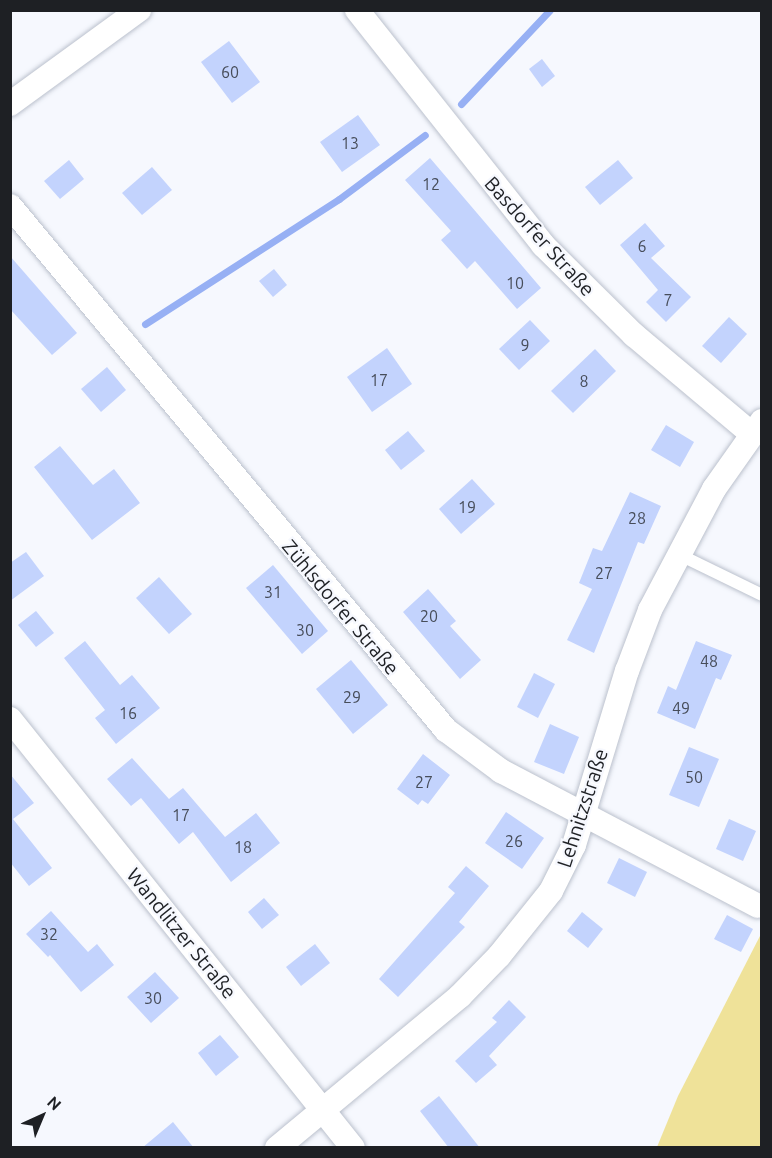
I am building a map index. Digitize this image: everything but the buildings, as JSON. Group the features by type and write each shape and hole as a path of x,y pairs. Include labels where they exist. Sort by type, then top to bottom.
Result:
{"street":[{"path":"10,104 139,10"},
{"name":"Basdorfer Straße","path":"357,10 543,245 634,335 757,427"},
{"name":"Zühlsdorfer Straße","path":"10,206 422,705 473,752 584,817 758,906"},
{"name":"Lehnitzstraße","path":"278,1148 412,1038 499,956 551,891 584,817 627,671 678,554 757,427"},
{"name":"Wandlitzer Straße","path":"10,719 353,1148"}],"lane":[{"path":"678,554 762,595"}],"shaded area":[{"path":"761,934 761,1147 657,1147 678,1096"}],"waterway":[{"path":"461,104 550,10"},
{"path":"145,324 339,199 425,135"}]}
